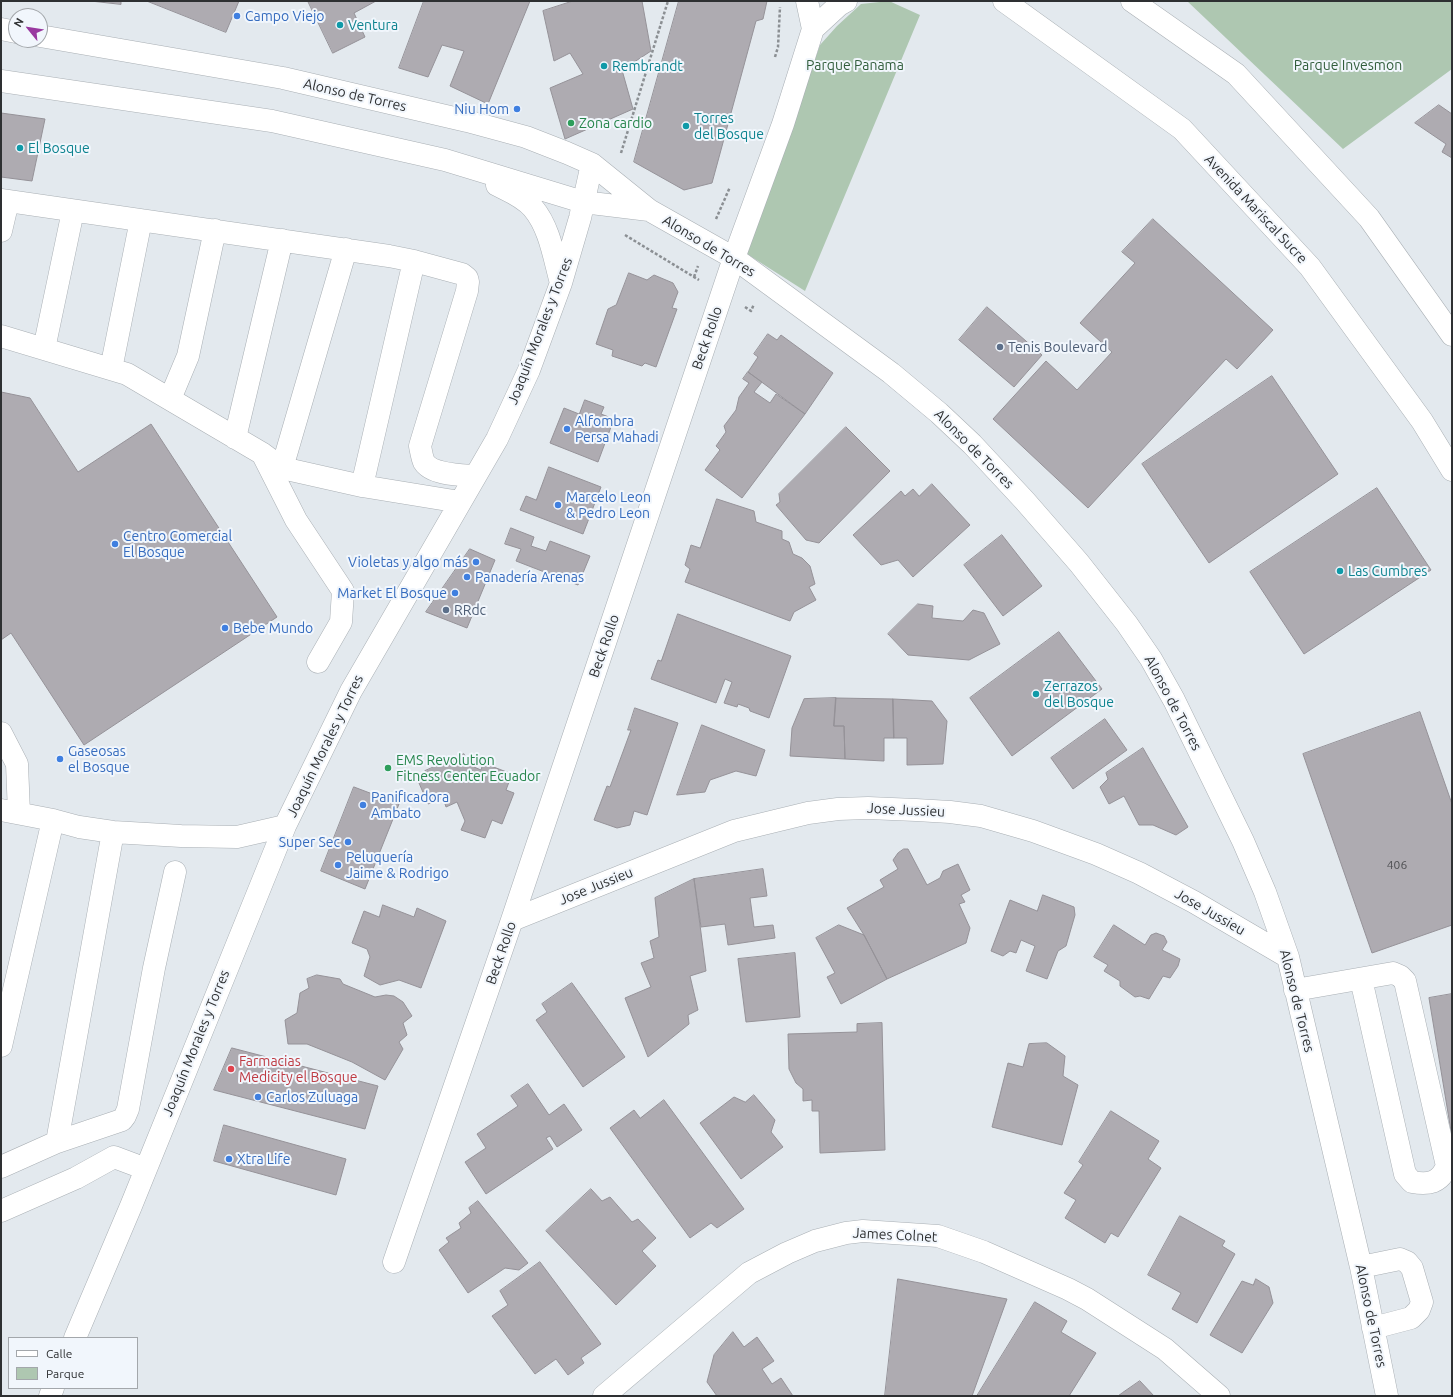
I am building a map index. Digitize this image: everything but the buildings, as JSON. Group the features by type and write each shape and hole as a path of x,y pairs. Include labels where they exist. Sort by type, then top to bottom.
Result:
{"street":[{"name":"Beck Rollo","path":"394,1262 512,920 734,258 783,124 813,29 808,1"},
{"name":"Beck Rollo","path":"813,29 839,5 846,1"},
{"name":"Avenida Mariscal Sucre","path":"1004,1 1182,129 1310,267 1422,420 1452,470"},
{"path":"1132,1 1236,74 1369,218 1452,335"},
{"name":"Alonso de Torres","path":"48,37 283,78 467,121 519,135 568,153 592,164 649,210 734,258 891,373 939,413 972,444 1025,501 1084,570 1127,624 1151,659 1174,700 1243,841 1265,892 1288,957 1361,1267 1387,1396"},
{"name":"Alonso de Torres","path":"1,81 272,121 445,160 583,202 649,210"},
{"name":"Alonso de Torres","path":"445,160 514,193 532,207 543,224 561,283"},
{"name":"Joaquín Morales y Torres","path":"75,1337 285,826 351,691 497,438 523,382 561,283 592,164"},
{"path":"1,231 4,200 346,249 414,261 462,274 467,278 467,292 420,446 424,462 435,470 451,474 475,476"},
{"path":"44,349 73,211"},
{"path":"111,369 141,220"},
{"path":"170,400 188,356 215,230"},
{"path":"235,438 282,240"},
{"path":"282,468 346,249"},
{"path":"362,486 414,261"},
{"path":"1,336 127,374 263,454 282,468 362,486 460,502"},
{"path":"263,454 296,520 343,591 341,622 318,662"},
{"path":"1,733 17,764 10,812 53,820 79,827 114,832 237,837 285,826"},
{"name":"Jose Jussieu","path":"512,920 734,831 808,813 838,809 868,808 916,810 981,816 1033,831 1096,854 1139,873 1194,902 1288,957"},
{"path":"1,1046 53,820"},
{"path":"57,1142 114,832"},
{"path":"1,1167 57,1142 122,1120 125,1116 128,1109 154,968 175,872"},
{"path":"1295,990 1393,973 1405,980 1447,1166 1444,1174 1439,1180 1422,1184 1412,1182 1405,1174 1361,979"},
{"path":"1,1211 76,1178 114,1157 146,1168"},
{"name":"James Colnet","path":"604,1396 748,1273 814,1241 846,1233 863,1231 938,1236 979,1249 1068,1289 1087,1299 1165,1349 1219,1396"},
{"path":"1361,1267 1400,1259 1407,1262 1412,1268 1422,1302 1419,1310 1411,1318 1373,1328"}],"path":[{"path":"620,154 668,1"},
{"path":"774,61 778,47 781,1"},
{"path":"694,277 706,242 731,184"},
{"path":"620,233 722,294 758,313"},
{"path":"747,312 752,311"}],"green space":[{"name":"Parque Panama","path":"889,1 920,15 805,291 747,254 820,45 837,26 861,4"},
{"name":"Parque Invesmon","path":"1187,1 1452,1 1452,69 1343,149"}],"place":[{"name":"Campo Viejo","path":"237,16"},
{"name":"Ventura","path":"340,25"},
{"name":"Rembrandt","path":"604,66"},
{"name":"Niu Hom","path":"517,109"},
{"name":"Zona cardio","path":"571,123"},
{"name":"Torres del Bosque","path":"686,126"},
{"name":"El Bosque","path":"20,148"},
{"name":"Tenis Boulevard","path":"1000,347"},
{"name":"Alfombra Persa Mahadi","path":"567,429"},
{"name":"Marcelo Leon & Pedro Leon","path":"558,505"},
{"name":"Centro Comercial El Bosque","path":"115,544"},
{"name":"Violetas y algo más","path":"476,562"},
{"name":"Las Cumbres","path":"1340,571"},
{"name":"Panadería Arenas","path":"467,577"},
{"name":"Market El Bosque","path":"455,593"},
{"name":"RRdc","path":"446,610"},
{"name":"Bebe Mundo","path":"225,628"},
{"name":"Zerrazos del Bosque","path":"1036,694"},
{"name":"Gaseosas el Bosque","path":"60,759"},
{"name":"EMS Revolution Fitness Center Ecuador","path":"388,768"},
{"name":"Panificadora Ambato","path":"363,805"},
{"name":"Super Sec","path":"348,842"},
{"name":"Peluquería Jaime & Rodrigo","path":"338,865"},
{"name":"Farmacias Medicity el Bosque","path":"231,1069"},
{"name":"Carlos Zuluaga","path":"258,1097"},
{"name":"Xtra Life","path":"229,1159"}]}
